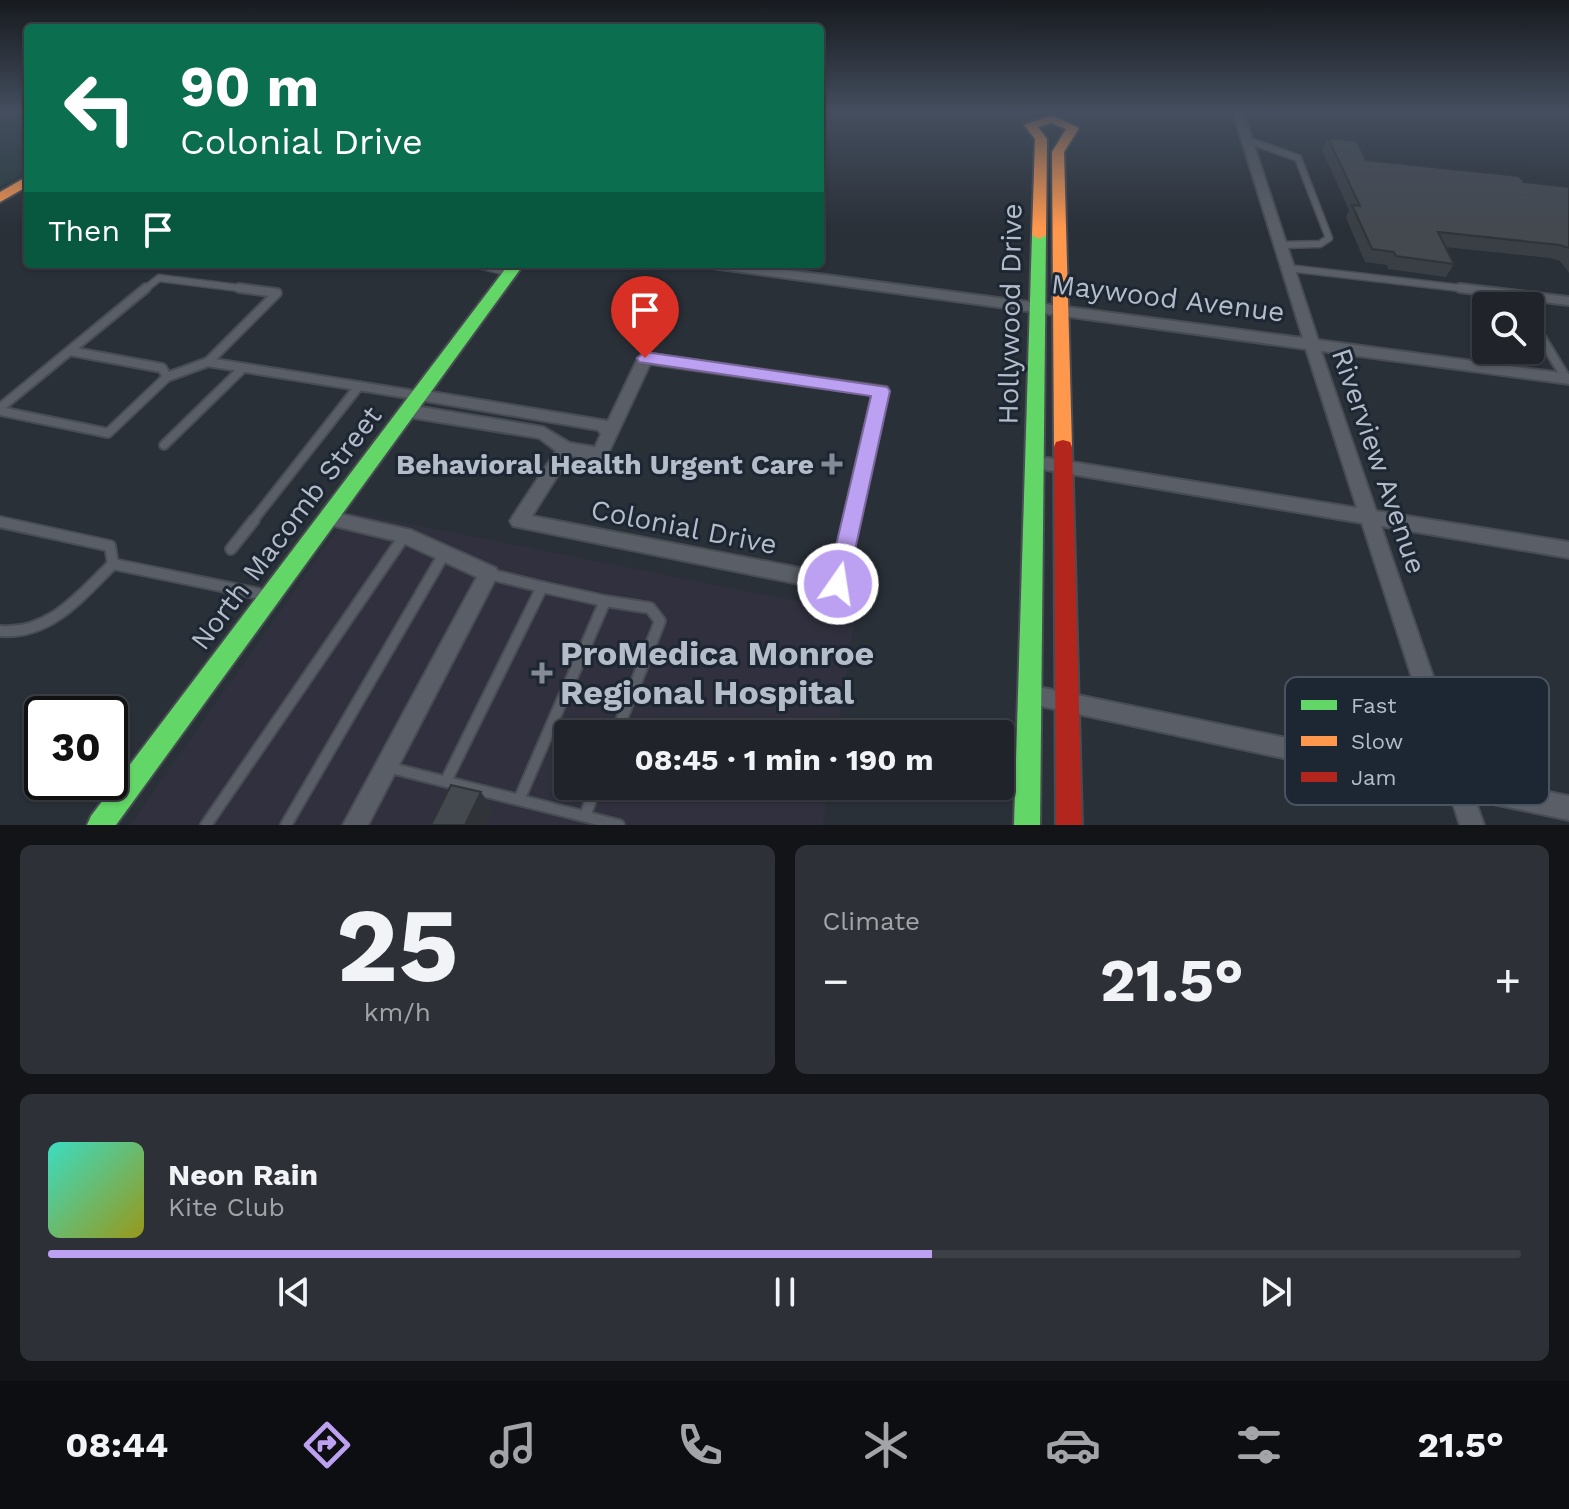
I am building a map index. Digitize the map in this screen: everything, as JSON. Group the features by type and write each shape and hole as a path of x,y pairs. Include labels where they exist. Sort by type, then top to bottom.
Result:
{"street":[{"name":"Hollywood Drive","path":"1027,825 1041,150"},
{"name":"Hollywood Drive","path":"1059,150 1061,467 1069,825"},
{"name":"Riverview Avenue","path":"1250,150 1311,342 1424,677"},
{"path":"0,198 24,183"},
{"name":"North Macomb Street","path":"100,825 514,268"},
{"name":"Maywood Avenue","path":"742,268 1311,342 1568,380"},
{"name":"Colonial Drive","path":"408,411 543,433 566,449 600,454 645,358 881,391 838,584 519,521 566,449"},
{"path":"420,395 603,425 610,434"},
{"path":"1035,462 1569,550"},
{"path":"328,518 405,535 489,574 355,825"},
{"path":"1029,695 1285,750"},
{"path":"1549,804 1569,808"},
{"name":"Riverview Avenue","path":"1466,805 1472,825"}],"lane":[{"path":"1277,150 1298,158 1329,238 1320,244 1281,245"},
{"path":"1288,268 1498,292"},
{"path":"159,278 277,293 208,362 167,377 108,433 0,409 159,278"},
{"path":"1544,298 1569,301"},
{"path":"1544,341 1568,380"},
{"path":"70,351 162,368 167,377"},
{"path":"208,362 420,395"},
{"path":"164,445 243,368"},
{"path":"231,549 359,386"},
{"path":"0,522 110,546 113,564"},
{"path":"206,825 405,535"},
{"path":"286,825 444,554"},
{"path":"113,564 270,596"},
{"path":"0,631 33,630 61,611 113,564"},
{"path":"489,574 605,601 650,608 660,621 621,720"},
{"path":"446,781 542,587"},
{"path":"519,800 605,601"},
{"path":"386,766 619,825"},
{"path":"585,816 591,800"}],"shaded area":[{"name":"ProMedica Monroe Regional Hospital","path":"350,512 856,613 839,720 554,720 554,800 827,800 823,825 130,825"}],"green space":[{"path":"0,150 24,150 24,172 0,187"}],"building":[{"path":"1334,150 1362,150 1366,160 1519,176 1524,182 1569,187 1569,248 1438,232 1454,264 1396,256 1394,252 1372,249 1352,205 1360,206"},
{"path":"451,785 481,792 465,825 431,825"}],"traffic: fast":[{"path":"1027,825 1039,235"},
{"path":"100,825 514,268"}],"traffic: slow":[{"path":"1039,235 1041,150"},
{"path":"1059,150 1063,447"},
{"path":"0,198 24,183"}],"traffic: jam":[{"path":"1063,447 1069,825"}],"place":[{"name":"Behavioral Health Urgent Care","path":"832,464"},
{"name":"ProMedica Monroe Regional Hospital","path":"542,673"}],"route":[{"path":"645,358 881,391 838,584"}]}
